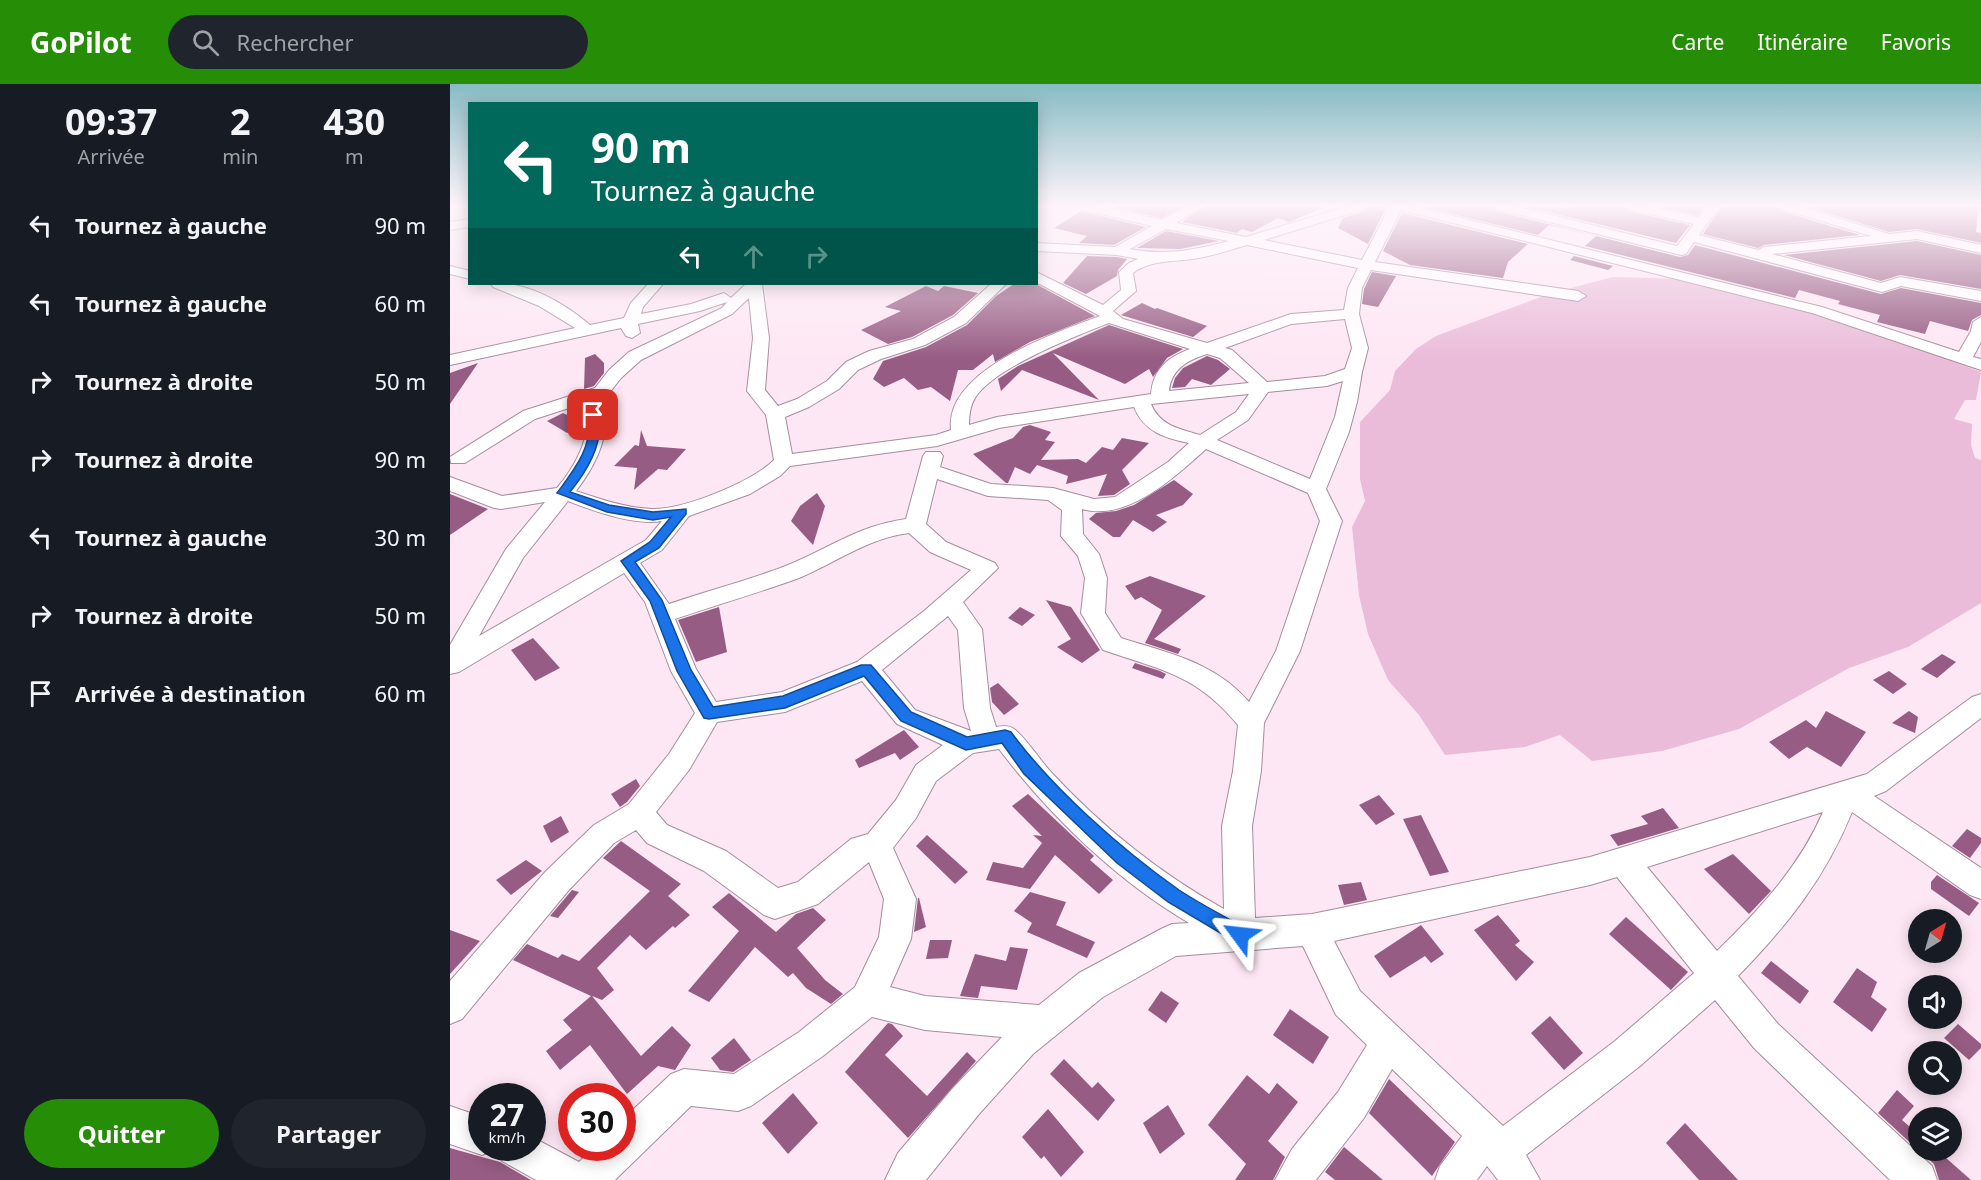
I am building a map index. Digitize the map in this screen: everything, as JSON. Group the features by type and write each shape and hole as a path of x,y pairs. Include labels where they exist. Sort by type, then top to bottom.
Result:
{"street":[{"path":"1149,257 1164,257"},
{"path":"1328,257 1578,296"},
{"path":"1316,489 1340,431 1352,387 1353,372 1360,348 1352,314 1355,288 1371,257"},
{"path":"1606,257 1816,310 1900,336 1981,365"},
{"path":"1662,271 1675,257"},
{"path":"1768,257 1882,288 1900,281 1979,294 1978,309 1981,312"},
{"path":"961,433 958,421 967,396 996,370 1108,314 1129,291 1126,272 1153,258"},
{"path":"450,270 468,274"},
{"path":"1038,277 1108,314 1117,322 1226,354 1263,387"},
{"path":"501,285 541,301 578,321 587,330"},
{"path":"648,350 634,336 629,327 636,306 655,285"},
{"path":"450,360 695,309 752,285"},
{"path":"453,460 529,415 601,392 615,374 634,356 727,311 753,285"},
{"path":"754,285 761,338 756,391 775,414 784,461"},
{"path":"775,414 833,385 852,366 876,355 919,342 960,320 998,285"},
{"path":"1160,398 1159,383 1163,373 1180,359 1205,347 1233,341 1292,318 1352,314"},
{"path":"1963,360 1979,331 1981,322"},
{"path":"450,483 501,504 563,493 607,508 653,516 682,511 743,490 773,472 784,461 937,440 997,423 1160,398 1327,381 1353,372"},
{"path":"930,470 988,489 1016,494 1053,494 1094,506 1120,503 1175,466 1203,441 1242,416 1263,387"},
{"path":"451,664 514,554 582,469 596,429 593,415 578,399"},
{"path":"1141,401 1146,416 1159,430 1203,441 1262,464 1316,489 1331,522 1288,651 1251,723 1247,771 1237,826 1240,935"},
{"path":"450,1007 557,881 604,834 639,813 679,762 709,714 785,702 866,669 950,602 987,568 944,552 922,536 915,525 937,440"},
{"path":"1053,494 1072,508 1072,536 1088,554 1096,578 1093,613 1112,644 1190,669 1228,695 1251,723"},
{"path":"451,664 654,545 682,511"},
{"path":"661,615 791,572 850,542 884,529 915,525"},
{"path":"627,561 656,600 684,671 709,714"},
{"path":"950,602 970,628 976,742"},
{"path":"866,669 906,717 976,742"},
{"path":"904,1180 966,1101 1021,1042 1091,985 1172,940 1312,930 1590,871 1876,783 1981,704"},
{"path":"639,813 657,834 715,861 775,904 807,894 862,849 877,845 906,809 926,773 976,742 1005,737 1029,769 1123,857 1174,897 1240,935"},
{"path":"1846,792 1981,885"},
{"path":"1454,1180 1502,1155 1690,1002 1766,925 1815,860 1846,792"},
{"path":"636,1133 684,1087 738,1092 811,1044 867,999 895,939 900,899 877,845"},
{"path":"1623,861 1766,1036 1918,1180"},
{"path":"1312,930 1348,1003 1502,1155"},
{"path":"867,999 925,1013 1044,1023"},
{"path":"1294,1180 1305,1162 1351,1105 1389,1041"},
{"path":"450,1125 468,1131"},
{"path":"538,1161 574,1180"},
{"path":"587,1180 607,1161"}],"shaded area":[{"path":"1613,277 1660,278 1725,289 1872,332 1981,372 1976,400 1965,400 1954,419 1972,424 1971,445 1975,458 1981,460 1981,603 1908,647 1849,668 1739,729 1662,751 1592,761 1560,735 1525,747 1445,755 1419,715 1388,680 1368,634 1359,595 1352,527 1365,501 1360,479 1360,422 1390,390 1395,371 1416,349 1436,336 1549,294"}],"building":[{"path":"1086,257 1127,259 1118,270 1117,276 1086,294 1063,283"},
{"path":"1395,257 1513,257 1508,262 1503,278 1410,265"},
{"path":"1578,257 1613,266 1608,270 1570,260"},
{"path":"1630,257 1741,257 1881,294 1901,288 1981,303 1981,315 1972,320 1968,331 1930,321 1925,334 1877,322 1880,315 1838,304 1840,301 1799,290 1795,298"},
{"path":"1792,257 1981,257 1981,289 1900,275 1881,281"},
{"path":"1372,272 1396,276 1378,307 1362,304 1364,289"},
{"path":"1012,285 1038,285 1095,316 1030,342 995,362 993,354 973,370 958,370 950,401 931,387 918,390 904,378 884,387 873,379 883,361 926,347 967,325 996,296"},
{"path":"926,286 938,291 944,286 978,293 953,315 912,337 888,344 861,330 901,311 885,307"},
{"path":"1142,303 1207,326 1193,337 1121,315"},
{"path":"1109,325 1183,349 1167,358 1153,377 1149,369 1125,384 1053,353 1099,400 1022,370 1001,391 998,379 1018,366"},
{"path":"595,354 604,363 604,373 594,386 584,389 585,358"},
{"path":"1207,356 1218,360 1230,369 1211,385 1192,379 1185,387 1172,388 1175,378 1183,368"},
{"path":"478,363 450,404 450,373"},
{"path":"563,413 583,424 567,433 547,421"},
{"path":"1030,425 1051,432 1045,440 1055,442 1041,460 1078,459 1086,463 1102,447 1113,450 1122,438 1149,443 1122,470 1130,484 1114,495 1098,496 1107,474 1066,484 1068,476 1037,465 1030,474 1015,467 1006,483 973,454 1013,438 1023,427"},
{"path":"641,430 647,446 686,449 667,470 658,469 634,490 637,468 614,466 635,445 639,446"},
{"path":"1174,480 1193,494 1183,505 1156,515 1167,522 1153,532 1133,520 1120,537 1113,537 1089,519 1096,513 1116,511 1134,505"},
{"path":"817,493 825,506 813,545 791,521 800,506"},
{"path":"450,494 488,509 450,535"},
{"path":"1150,576 1206,596 1154,639 1181,649 1178,654 1145,643 1162,610 1141,597 1135,600 1125,586"},
{"path":"1046,600 1071,607 1100,650 1082,663 1057,647 1071,639"},
{"path":"719,607 727,652 696,662 678,620"},
{"path":"1020,607 1035,615 1022,626 1008,618"},
{"path":"533,638 560,668 535,681 511,650"},
{"path":"1942,654 1956,662 1937,678 1921,669"},
{"path":"1135,663 1166,674 1163,679 1132,668"},
{"path":"1889,671 1907,684 1893,694 1873,680"},
{"path":"998,683 1019,704 1004,715 992,702 990,688"},
{"path":"1826,711 1866,732 1841,767 1807,747 1789,759 1769,742 1806,720 1816,728"},
{"path":"1909,711 1918,717 1915,733 1892,723"},
{"path":"904,730 919,747 900,760 895,753 859,768 855,760"},
{"path":"636,779 640,786 620,807 611,794"},
{"path":"1028,794 1094,856 1090,860 1113,880 1099,894 1055,855 1030,889 986,880 993,862 1023,868 1042,843 1033,835 1042,836 1012,806"},
{"path":"1379,795 1395,814 1376,825 1359,805"},
{"path":"1663,808 1679,828 1618,846 1610,835 1648,824 1641,816"},
{"path":"1421,815 1449,872 1430,876 1403,819"},
{"path":"561,816 569,832 551,843 543,826"},
{"path":"1967,829 1981,838 1981,843 1970,858 1952,846"},
{"path":"927,835 968,872 955,884 916,846"},
{"path":"621,841 681,884 668,896 690,915 675,928 673,926 646,950 630,935 597,968 614,990 602,1000 592,996 641,1056 672,1026 691,1045 675,1070 658,1066 636,1086 636,1083 619,1083 590,1045 560,1070 546,1051 572,1030 563,1020 591,996 513,960 527,944 558,958 562,954 579,961 650,891 603,858"},
{"path":"1733,854 1771,891 1749,914 1704,869"},
{"path":"526,860 542,871 511,895 496,880"},
{"path":"1937,875 1979,903 1969,916 1931,889 1931,882"},
{"path":"1361,882 1367,900 1344,905 1338,885"},
{"path":"572,890 579,892 558,918 550,916"},
{"path":"1030,892 1066,902 1056,925 1095,942 1087,958 1027,932 1032,923 1014,911"},
{"path":"729,893 776,932 796,914 813,908 826,920 797,948 825,980 843,994 831,1004 806,988 793,973 788,977 755,947 709,1002 688,991 739,931 712,907"},
{"path":"918,898 926,927 914,932"},
{"path":"1498,915 1520,941 1515,945 1534,962 1516,981 1474,930"},
{"path":"1626,917 1688,972 1671,990 1609,934"},
{"path":"1421,925 1444,954 1431,963 1425,956 1390,978 1374,956"},
{"path":"450,930 480,941 450,974"},
{"path":"930,940 952,940 948,958 926,959"},
{"path":"1010,947 1028,949 1017,990 981,986 978,998 960,996 975,954 1006,961"},
{"path":"1771,961 1809,991 1800,1004 1761,973"},
{"path":"1857,968 1877,982 1871,997 1887,1009 1872,1032 1833,1002"},
{"path":"1161,991 1179,1003 1166,1023 1148,1010"},
{"path":"1290,1009 1329,1037 1313,1064 1273,1035"},
{"path":"1550,1016 1583,1053 1564,1070 1531,1033"},
{"path":"888,1023 892,1024 903,1036 885,1055 927,1096 967,1052 976,1061 908,1138 845,1072"},
{"path":"1962,1027 1981,1044 1981,1048 1969,1060 1962,1054 1962,1041 1947,1041 1944,1038 1953,1029"},
{"path":"734,1038 751,1060 733,1072 720,1070 711,1058"},
{"path":"1064,1059 1092,1088 1098,1082 1115,1100 1098,1121 1050,1074"},
{"path":"1247,1075 1269,1094 1277,1083 1298,1102 1268,1141 1285,1157 1273,1180 1235,1180 1246,1164 1208,1125"},
{"path":"1389,1079 1455,1142 1432,1176 1369,1113"},
{"path":"1897,1090 1914,1106 1908,1107 1908,1113 1902,1120 1908,1125 1908,1141 1878,1113"},
{"path":"793,1093 818,1123 788,1154 762,1123"},
{"path":"1168,1105 1185,1134 1160,1154 1143,1123"},
{"path":"1048,1109 1084,1152 1061,1177 1044,1156 1041,1159 1022,1137"},
{"path":"1685,1123 1738,1180 1699,1180 1666,1143"},
{"path":"1344,1147 1383,1180 1335,1180 1325,1172"},
{"path":"450,1148 468,1153 468,1161 500,1162 531,1180 450,1180"},
{"path":"1931,1161 1949,1161 1971,1180 1939,1180"}],"route":[{"path":"593,415 596,429 582,469 563,493 607,508 653,516 682,511 654,545 627,561 656,600 666,631 684,671 709,714 785,702 866,669 906,717 966,743 1005,737 1029,769 1123,857 1174,897 1240,935"}]}
